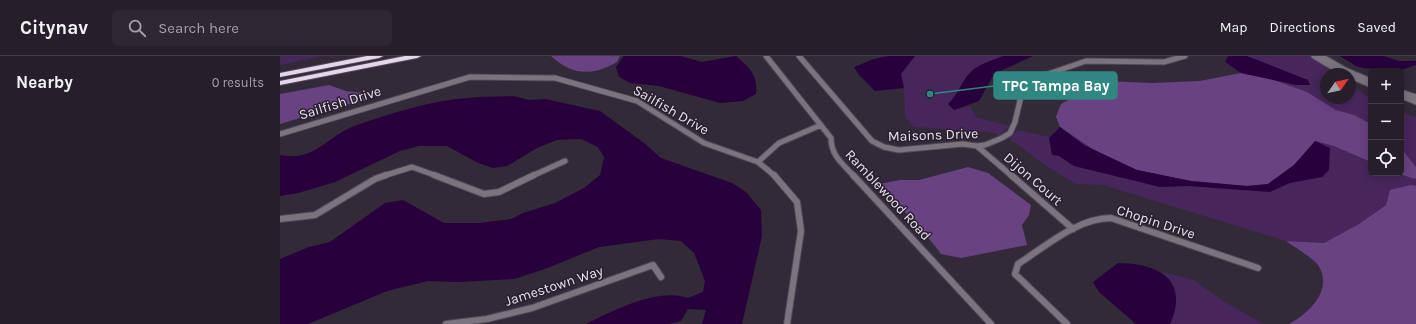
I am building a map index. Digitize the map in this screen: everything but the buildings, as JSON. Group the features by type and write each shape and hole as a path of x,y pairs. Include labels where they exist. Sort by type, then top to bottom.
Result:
{"highway":[{"path":"280,75 379,56"},
{"path":"280,83 418,56"}],"street":[{"name":"Ramblewood Road","path":"766,56 831,138 831,148 834,156 991,324"},
{"path":"799,57 806,56"},
{"name":"Maisons Drive","path":"799,57 872,141 881,148 893,150 964,144 978,147 1005,136 1013,128 1021,93 1026,85 1037,79 1087,61 1122,59 1164,62 1176,60 1185,56"},
{"path":"1314,56 1334,68"},
{"path":"1321,56 1346,70 1368,80"},
{"name":"Sailfish Drive","path":"280,134 470,77 555,78 624,96 637,101 704,143 758,162 770,171 797,202 801,231 787,324"},
{"path":"1356,79 1368,84"},
{"path":"1404,93 1416,98"},
{"path":"1404,97 1416,102"},
{"path":"758,162 767,150 775,144 821,124"},
{"name":"Dijon Court","path":"978,147 1073,229"},
{"path":"280,219 315,215 375,179 412,167 484,194 499,192 565,161"},
{"name":"Chopin Drive","path":"1067,324 1015,274 1018,264 1073,229 1098,218 1111,218 1258,268"},
{"name":"Jamestown Way","path":"446,324 487,319 532,308 653,265 661,277"}],"shaded area":[{"path":"280,56 323,56 280,65"},
{"path":"551,56 620,56 617,62 608,67 591,72 583,72 559,63"},
{"path":"624,56 680,56 702,62 736,56 752,72 756,82 756,94 743,101 720,103 659,86 630,83 619,77 616,67"},
{"path":"889,56 915,56 901,74 904,88 875,91 859,75 854,67 874,59"},
{"path":"915,56 1003,56 974,69 963,82 953,99 954,110 970,106 976,117 1009,126 1001,135 987,132 914,127 905,117 904,88 900,74"},
{"path":"1003,56 1033,56 994,74 979,101 954,110 948,104 955,96 966,77 974,69 984,63"},
{"path":"1228,56 1310,56 1327,68 1320,68 1320,104 1356,104 1356,88 1368,97 1368,176 1404,176 1404,113 1416,117 1416,186 1411,185 1359,224 1324,243 1286,241 1103,185 1076,184 1043,164 1009,138 1018,130 1049,137 1060,127 1056,117 1061,104 1090,87 1105,81 1152,83 1200,81 1241,73 1225,62"},
{"path":"1228,56 1247,56 1308,80 1310,85 1296,85 1241,73 1225,62"},
{"path":"1340,56 1384,56 1399,61 1416,61 1416,65 1404,69 1368,68 1356,66"},
{"path":"1241,73 1271,79 1307,92 1320,100 1320,104 1326,104 1336,110 1354,115 1368,122 1368,161 1334,146 1316,141 1294,165 1268,184 1247,186 1191,181 1137,170 1097,152 1060,127 1056,117 1061,104 1090,87 1105,81 1152,83 1200,81"},
{"path":"329,85 346,91 365,93 368,100 351,104 324,106 307,116 280,124 280,94"},
{"path":"513,96 529,100 545,99 600,111 644,143 661,158 732,183 746,192 761,210 762,236 742,324 702,324 706,310 688,309 681,321 669,324 586,324 622,307 649,298 676,295 688,298 703,292 705,281 694,253 681,241 659,239 599,247 545,269 514,279 458,282 428,281 387,291 308,324 280,324 280,259 309,247 330,242 385,203 403,200 444,223 479,223 511,219 523,213 555,203 584,188 600,175 604,157 598,147 581,139 557,140 537,148 507,166 493,168 478,163 447,146 419,146 400,151 335,182 298,193 280,196 280,155 303,155 313,151 347,129 411,108 439,102 478,97"},
{"path":"1060,127 1084,145 1137,170 1191,181 1247,186 1268,184 1294,165 1315,141 1330,148 1329,170 1322,177 1290,183 1270,192 1188,186 1160,187 1074,166 1059,156 1052,155 1049,138"},
{"path":"1404,152 1416,167 1416,178 1414,179 1404,175"},
{"path":"968,167 988,173 1031,205 1029,215 1022,225 1027,245 961,258 941,254 919,227 879,184 900,180 919,180"},
{"path":"1411,185 1416,186 1416,324 1289,324 1304,314 1317,300 1323,283 1322,274 1316,262 1286,241 1324,243 1359,224 1386,205 1390,190"},
{"path":"1118,263 1146,266 1166,277 1173,285 1176,296 1175,309 1170,324 1136,324 1099,292 1093,282"},
{"path":"1162,272 1194,280 1223,301 1263,324 1170,324 1173,318 1172,282"}],"place":[{"name":"TPC Tampa Bay","path":"930,94"}]}
